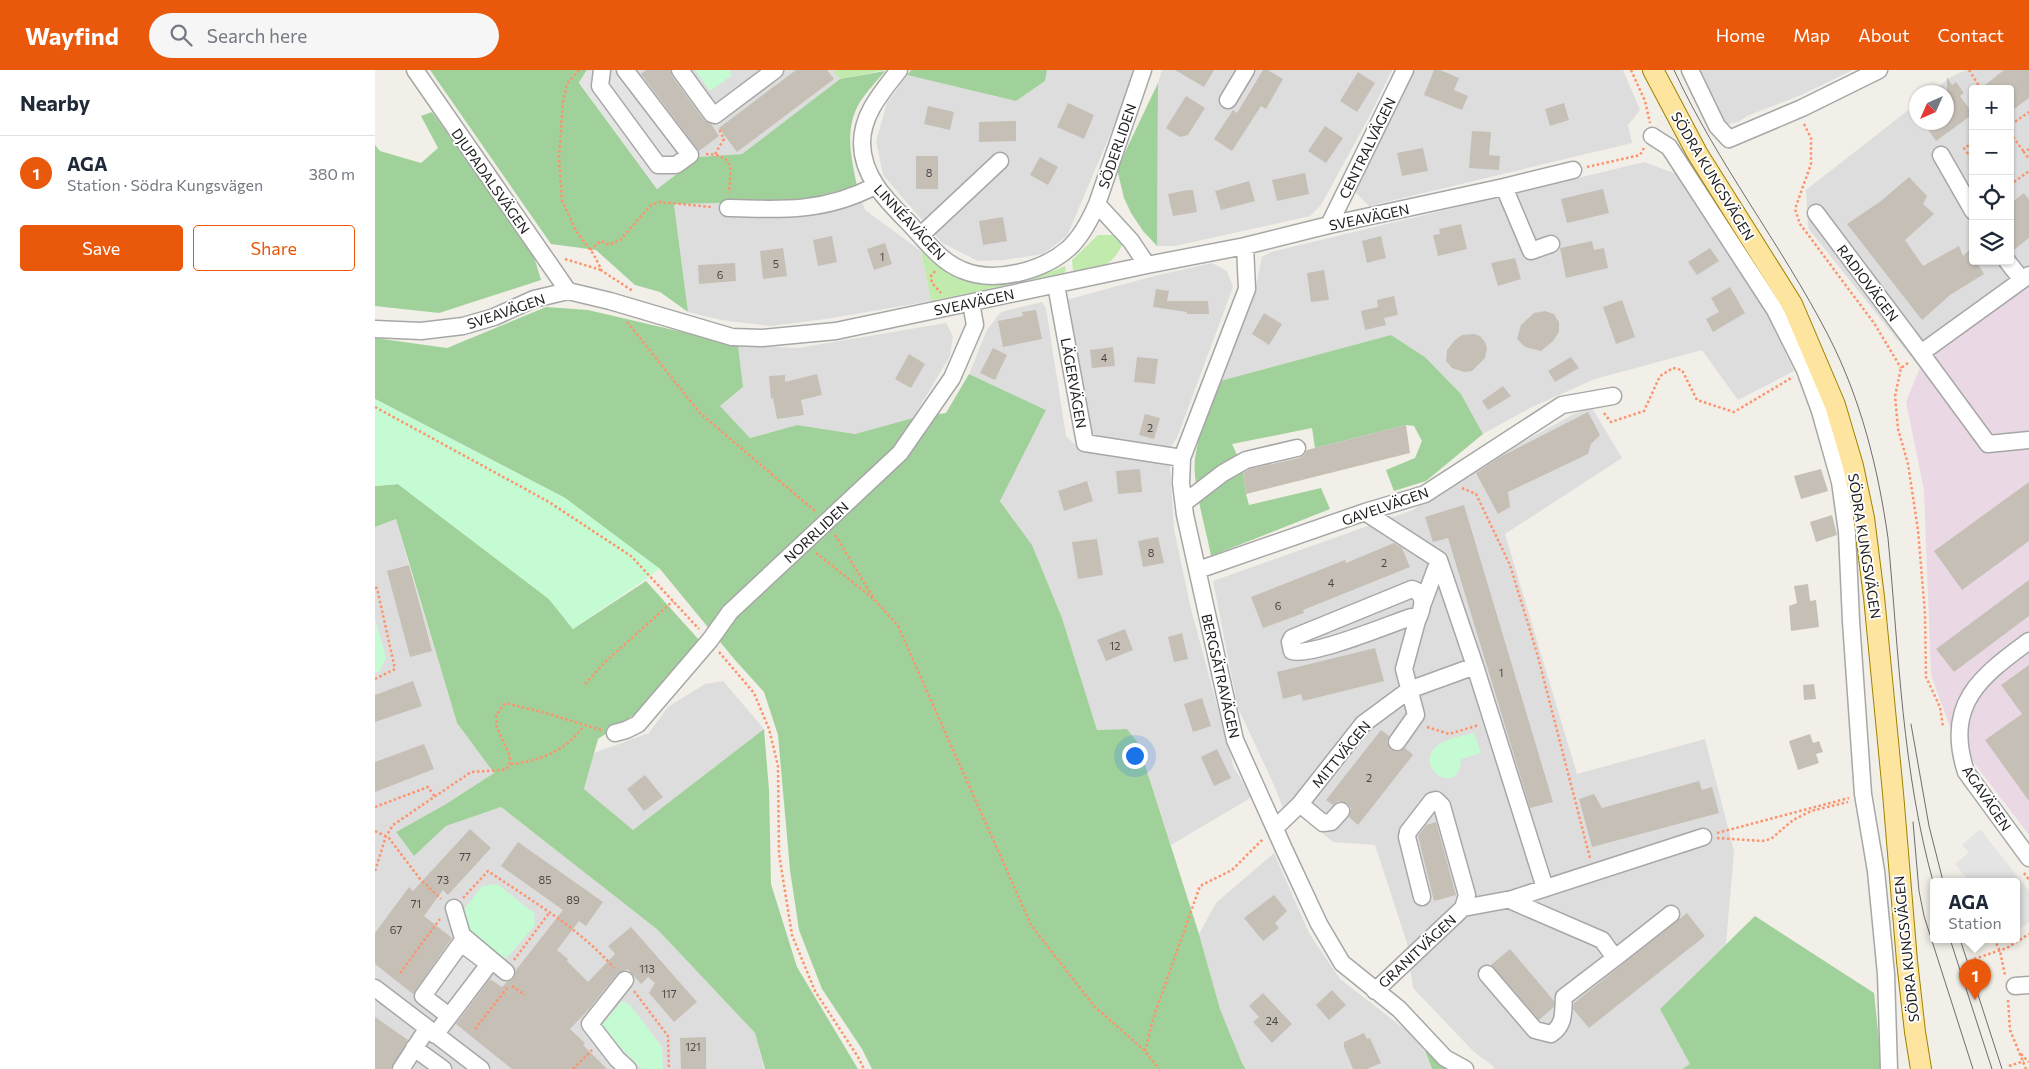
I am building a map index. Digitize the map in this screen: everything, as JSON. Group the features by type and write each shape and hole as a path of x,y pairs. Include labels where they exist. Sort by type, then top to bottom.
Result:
{"main road":[{"name":"SÖDRA KUNGSVÄGEN","path":"1653,70 1697,153 1792,304 1835,405 1853,466 1863,518 1874,597 1907,961 1921,1069"}],"street":[{"name":"DJUPADALSVÄGEN","path":"415,70 568,292"},
{"path":"602,70 600,86 658,164 677,164 689,155 625,70"},
{"path":"680,70 712,114 715,115 775,70"},
{"name":"LINNÉAVÄGEN","path":"899,70 871,108 865,122 862,142 863,154 875,186 945,260 962,271 997,276 1044,265 1069,248 1079,238 1097,204"},
{"name":"SÖDERLIDEN","path":"1143,70 1097,204 1134,245 1147,265"},
{"path":"1228,100 1246,70"},
{"name":"CENTRALVÄGEN","path":"1329,225 1405,70"},
{"path":"1690,70 1717,126 1729,139 1802,108 1879,70"},
{"name":"SÖDRA KUNGSVÄGEN","path":"1652,136 1669,147 1775,310 1805,370 1820,411 1840,482 1847,532 1851,621 1864,797 1877,870 1886,974 1889,1069"},
{"path":"1941,155 1969,204"},
{"path":"921,235 1000,160"},
{"name":"SVEAVÄGEN","path":"375,329 421,331 463,326 494,318 534,299 568,292 610,301 732,337 761,338 836,331 1245,246 1573,170"},
{"path":"728,208 788,210 814,206 862,193 875,186"},
{"path":"1504,187 1531,251 1551,244"},
{"name":"RADIOVÄGEN","path":"1815,213 1988,444 2029,440"},
{"name":"BERGSÄTRAVÄGEN","path":"1245,246 1247,289 1182,458 1181,483 1206,612 1235,740 1319,924 1342,963 1399,1010 1445,1058 1465,1069"},
{"path":"1921,353 2026,278 2011,265"},
{"name":"LÄGERVÄGEN","path":"1056,285 1085,443 1182,458"},
{"name":"NORRLIDEN","path":"615,733 638,724 710,640 729,612 805,544 900,453 952,378 975,325 971,303"},
{"name":"GAVELVÄGEN","path":"1198,570 1365,512 1425,494 1562,405 1613,396"},
{"path":"1184,503 1223,472 1246,460 1297,448"},
{"path":"1365,512 1439,560 1475,666 1545,888"},
{"path":"1397,742 1416,715 1412,688 1404,668 1417,621 1439,560"},
{"path":"1417,621 1411,617 1337,643 1297,652 1292,651 1290,646 1292,638 1412,589 1422,596 1423,603"},
{"name":"AGAVÄGEN","path":"2029,640 1994,667 1974,688 1961,720 1959,740 1960,755 1966,772 2029,858"},
{"name":"MITTVÄGEN","path":"1275,828 1299,804 1363,724 1412,688 1475,666"},
{"path":"1421,897 1407,837 1412,826 1432,801 1436,800 1442,806 1467,895 1463,908"},
{"path":"1299,804 1323,823 1331,822 1341,811"},
{"name":"GRANITVÄGEN","path":"1375,991 1463,908 1511,899 1703,837"},
{"path":"1511,899 1514,902 1602,940 1615,958"},
{"path":"452,907 462,935 506,972"},
{"path":"1487,974 1535,1030 1551,1034 1559,1029 1563,1023 1564,996 1671,914"},
{"path":"621,1066 590,1024 625,980"},
{"path":"375,988 481,1069"},
{"path":"401,1069 415,1048 449,1016"},
{"path":"415,1048 443,1069"}],"path":[{"path":"579,70 567,84 563,102 559,158 562,202 576,231 602,271"},
{"path":"1573,170 1640,155 1652,136 1645,101 1631,70"},
{"path":"1969,70 1978,85"},
{"path":"2014,121 2029,112"},
{"path":"715,154 723,139 723,135"},
{"path":"2014,138 2029,159"},
{"path":"1969,145 1964,148 1969,155"},
{"path":"2024,152 2029,149"},
{"path":"590,250 601,241 609,245 620,240 651,205 659,202 728,208 731,168 727,161 715,154 705,154 701,157"},
{"path":"2014,182 2029,171"},
{"path":"546,260 554,255 602,271 635,292"},
{"path":"945,260 931,276 932,283 945,297 949,307"},
{"path":"610,301 700,413 827,522 875,600"},
{"path":"1595,399 1611,422 1643,411 1660,376 1673,368 1682,370 1697,400 1733,412 1805,370"},
{"path":"1901,368 1895,396 1897,429 1908,464 1918,530 1925,614 1926,678 1940,707 1943,730"},
{"path":"375,407 549,502 631,556 710,640 754,693 769,729 778,766 779,854 792,935 815,991 864,1069"},
{"path":"1446,481 1476,494 1510,564 1537,653 1594,871"},
{"path":"805,544 875,600 898,626 1031,926 1094,1006 1145,1051 1159,1069"},
{"path":"375,588 377,588 395,669 375,679"},
{"path":"585,684 603,663 673,601"},
{"path":"511,764 510,756 497,728 496,715 505,703 546,712 572,722 615,733"},
{"path":"1425,726 1449,734 1492,721"},
{"path":"375,871 386,836 393,825 471,772 502,770 511,764 551,754 574,739 582,728"},
{"path":"375,807 428,787 435,797"},
{"path":"1703,837 1762,841 1771,839 1793,820 1811,811 1864,797"},
{"path":"1703,837 1864,797"},
{"path":"1145,1051 1153,1019 1200,886 1232,870 1275,828"},
{"path":"375,831 386,836 399,849 420,879 452,907"},
{"path":"400,973 452,907 488,871 598,950 625,980 668,1036 669,1069"},
{"path":"506,972 549,913"},
{"path":"1996,943 2015,987 2010,1030 2026,1069"},
{"path":"1974,959 2001,951 2014,943"},
{"path":"475,1029 509,984 525,995"},
{"path":"573,1069 602,1040"},
{"path":"2020,1053 2029,1062"},
{"path":"2009,1066 2024,1061"}],"shaded area":[{"path":"587,70 837,70 835,72 840,79 742,154 699,157 657,189"},
{"path":"587,70 633,70 699,157 657,189 579,82"},
{"path":"1047,70 1133,70 1123,104 1067,236 1043,254 1004,260 978,261 942,243 883,175 876,141 887,103 907,75 1016,101 1045,81"},
{"path":"1162,70 1392,70 1369,117 1321,205 1310,216 1175,246 1157,246 1158,83"},
{"path":"1415,70 1623,70 1640,110 1628,125 1632,143 1369,206 1355,192"},
{"path":"1696,70 1853,70 1801,95 1747,116 1738,122 1723,125"},
{"path":"1966,70 2029,70 2029,281 1920,368 1808,228 1806,190 1909,109 1909,130 1954,130 1954,85 1940,85 1951,77"},
{"path":"1644,162 1677,174 1765,310 1794,371 1738,400 1702,350 1595,379 1532,407 1483,434 1461,394 1425,357 1391,335 1220,381 1254,294 1262,257 1271,252"},
{"path":"857,186 865,210 921,251 931,301 826,319 771,326 721,320 688,312 674,203 757,202 806,199"},
{"path":"1212,263 1227,271 1233,287 1177,438 1167,452 1092,434 1066,300 1154,276"},
{"path":"2029,281 2029,835 1953,735 1931,675 1924,490 1906,402 1920,368"},
{"path":"1042,302 1046,308 1066,436 1081,450 1170,466 1174,529 1191,609 1234,768 1252,797 1171,845 1138,743 1127,729 1097,730 1062,618 1032,545 1000,500 1046,410 969,374 987,330 1001,312"},
{"path":"946,323 953,336 950,356 913,418 855,434 797,425 750,438 720,406 743,387 738,345 798,348"},
{"path":"1592,408 1622,458 1505,534 1577,774 1705,739 1734,851 1726,944 1660,1009 1691,1064 1682,1069 1494,1069 1493,1066 1474,1052 1413,988 1407,943 1375,845 1333,842 1300,815 1290,825 1273,783 1238,708 1213,581 1413,510 1464,474 1574,414"},
{"path":"396,519 457,723 494,773 446,804 396,832 414,856 446,826 501,807 658,930 755,1033 764,1069 375,1069 375,527"},
{"path":"723,681 764,729 633,830 584,789 594,753 649,733 668,707 705,684"},
{"path":"1980,829 2019,878 1967,878 1955,864 1969,852 1962,845"},
{"path":"1274,853 1309,933 1340,979 1420,1041 1432,1069 1247,1069 1242,1063 1220,1009 1199,934 1216,903"},
{"path":"2020,880 2029,891 2029,922 2020,929"},
{"path":"456,941 491,969 457,1016 421,988"}],"green space":[{"path":"430,70 587,70 579,83 657,189 699,157 742,154 840,79 885,71 860,102 852,122 850,143 857,186 806,199 674,204 688,312 660,292 635,285 596,250 551,244"},
{"path":"695,70 729,70 732,75 710,91"},
{"path":"837,70 886,70 840,79 834,72"},
{"path":"911,70 1047,70 1045,81 1016,101 907,75"},
{"path":"1158,83 1157,246 1143,231 1131,213 1124,198 1117,169"},
{"path":"432,112 532,250 541,280 439,313 375,306 375,145 380,151 421,163 438,148 421,116"},
{"path":"1098,235 1112,235 1122,245 1113,259 1096,268 1073,271 1072,260"},
{"path":"921,251 943,270 954,276 977,283 1003,283 1036,276 1065,266 1066,269 1064,273 931,301"},
{"path":"546,307 588,310 738,345 743,387 720,406 750,438 797,425 855,434 913,418 946,413 969,374 1046,410 1000,501 1032,545 1062,618 1097,730 1127,729 1138,743 1199,934 1220,1009 1246,1069 872,1069 862,1049 822,989 799,930 790,870 778,735 764,692 660,569 565,498 375,399 375,338 447,348"},
{"path":"1391,335 1425,357 1461,394 1483,434 1426,481 1394,491 1386,470 1415,458 1422,441 1414,426 1406,425 1315,448 1312,428 1232,444 1242,466 1249,505 1321,488 1330,509 1211,556 1197,493 1195,458 1202,428 1220,381"},
{"path":"375,399 565,498 660,569 573,629 549,599 398,484 375,486"},
{"path":"398,484 549,599 573,629 646,581 700,641 635,714 598,739 584,789 633,830 764,729 769,790 771,884 797,967 858,1069 765,1069 755,1033 658,930 501,807 446,826 414,856 396,832 446,804 494,773 457,723 396,519 375,527 375,486"},
{"path":"375,619 386,658 380,671 375,673"},
{"path":"1474,733 1481,753 1461,759 1459,771 1453,777 1439,776 1433,770 1430,763 1431,755 1437,746 1450,739"},
{"path":"497,884 534,913 535,925 506,959 470,932 463,911 482,886"},
{"path":"1755,916 1874,993 1882,1069 1682,1069 1690,1064 1660,1009"},
{"path":"622,1001 630,1005 662,1047 663,1069 642,1069 609,1036 602,1025"},
{"path":"1424,1048 1456,1069 1432,1069"}],"building":[{"path":"646,70 670,70 672,76 704,120 711,124 719,136 699,151 641,74"},
{"path":"796,70 827,70 834,79 737,152 719,128"},
{"path":"1175,70 1214,70 1204,87"},
{"path":"1263,70 1268,70 1283,79 1266,109 1261,106 1232,151 1214,139 1233,110 1237,113"},
{"path":"1434,70 1440,70 1459,78 1454,90 1468,96 1462,110 1424,95"},
{"path":"2004,70 2029,70 2029,98 2014,109 2014,85 1985,85"},
{"path":"1358,72 1375,83 1357,112 1340,101"},
{"path":"1947,77 1952,85 1947,85"},
{"path":"1956,82 1964,93 1960,96 1969,108 1969,117 1954,128 1954,85 1952,85"},
{"path":"1186,96 1205,108 1188,135 1180,137 1166,128"},
{"path":"1068,103 1094,115 1084,139 1057,127"},
{"path":"1564,103 1569,120 1550,126 1545,109"},
{"path":"928,106 954,112 950,130 924,124"},
{"path":"1016,121 1016,141 979,142 979,122"},
{"path":"1325,126 1343,138 1326,163 1308,151"},
{"path":"1928,130 1951,130 1936,141"},
{"path":"1472,131 1491,132 1489,155 1500,156 1499,170 1469,168"},
{"path":"1423,148 1428,171 1402,176 1397,153"},
{"path":"916,156 938,156 938,189 916,189"},
{"path":"1040,157 1058,167 1048,185 1030,175"},
{"path":"1305,173 1309,194 1277,201 1272,180"},
{"path":"1909,177 1927,196 1923,204 1934,214 1905,240 1923,266 1959,246 1963,256 1969,250 1969,265 1978,265 1984,274 1950,295 1922,320 1847,224 1881,201"},
{"path":"1249,181 1255,201 1221,210 1215,191"},
{"path":"1603,189 1609,213 1567,223 1561,199"},
{"path":"1193,190 1197,212 1173,216 1168,194"},
{"path":"2024,193 2029,200 2029,238 2014,250 2014,220 2014,201"},
{"path":"1003,217 1007,241 983,245 979,221"},
{"path":"1461,224 1467,249 1438,256 1433,235 1440,234 1439,229"},
{"path":"832,236 837,262 818,266 813,240"},
{"path":"1381,236 1386,258 1367,263 1362,241"},
{"path":"1592,241 1594,250 1604,248 1608,268 1566,278 1560,248"},
{"path":"885,243 892,264 874,270 867,249"},
{"path":"783,248 787,276 763,279 760,251"},
{"path":"1710,248 1719,261 1697,275 1688,262"},
{"path":"1515,258 1521,279 1498,286 1491,263"},
{"path":"735,263 736,281 699,284 698,265"},
{"path":"1324,270 1329,300 1311,302 1307,273"},
{"path":"1730,287 1745,313 1713,332 1706,319 1719,312 1711,298"},
{"path":"1156,289 1169,291 1167,301 1208,301 1209,314 1187,314 1187,312 1153,307"},
{"path":"1394,296 1398,315 1384,318 1386,325 1365,330 1361,311 1378,307 1377,300"},
{"path":"1622,300 1635,337 1616,344 1603,307"},
{"path":"1036,310 1042,339 1003,347 998,321 1023,316 1022,312"},
{"path":"1545,311 1554,314 1559,322 1559,332 1553,341 1541,351 1525,347 1517,339 1521,325 1534,313"},
{"path":"1264,313 1282,324 1269,345 1252,334"},
{"path":"1474,334 1480,336 1485,342 1487,348 1485,358 1472,371 1464,372 1452,368 1446,361 1447,350 1462,335"},
{"path":"1113,347 1115,366 1092,368 1090,350"},
{"path":"993,348 1007,355 995,380 980,373"},
{"path":"909,354 925,364 911,388 895,379"},
{"path":"1137,357 1158,359 1155,384 1134,382"},
{"path":"1571,357 1579,368 1555,382 1548,371"},
{"path":"817,374 822,395 801,400 804,415 777,419 773,398 771,399 769,376 785,375 785,382"},
{"path":"1503,386 1511,396 1488,410 1482,401"},
{"path":"1588,412 1600,435 1591,444 1588,454 1508,492 1510,507 1498,514 1476,473 1500,457"},
{"path":"1145,414 1160,418 1154,439 1139,435"},
{"path":"1406,425 1410,453 1246,494 1243,473 1250,469 1299,458 1307,450"},
{"path":"1140,469 1142,492 1118,494 1116,471"},
{"path":"1821,469 1828,491 1801,499 1794,476"},
{"path":"1087,481 1093,501 1064,511 1058,491"},
{"path":"2029,482 2029,541 1962,590 1934,551"},
{"path":"1464,505 1553,802 1530,808 1448,538 1433,542 1425,517"},
{"path":"1832,515 1837,535 1816,542 1810,522"},
{"path":"1158,537 1164,563 1143,567 1138,541"},
{"path":"1097,539 1103,575 1078,579 1072,542"},
{"path":"1394,543 1402,548 1410,567 1303,610 1304,613 1263,628 1251,597 1345,560 1346,563"},
{"path":"409,565 432,651 410,657 387,571"},
{"path":"2029,580 2029,616 1954,672 1936,649"},
{"path":"1808,584 1810,601 1816,600 1819,627 1791,631 1789,606 1797,603 1794,586"},
{"path":"1125,629 1133,650 1106,661 1097,640"},
{"path":"1182,633 1188,659 1174,662 1168,637"},
{"path":"1375,648 1384,681 1303,701 1301,694 1283,699 1277,672"},
{"path":"2029,665 2029,801 1985,740 2022,714 2001,685"},
{"path":"413,681 422,706 375,722 375,695"},
{"path":"1814,684 1816,699 1804,700 1803,685"},
{"path":"1202,698 1211,726 1193,732 1184,704"},
{"path":"1381,730 1389,736 1387,742 1391,750 1397,752 1405,748 1413,755 1358,825 1349,817 1351,808 1347,803 1338,801 1333,805 1326,800"},
{"path":"1810,734 1813,743 1819,741 1823,752 1816,754 1819,763 1798,770 1789,741"},
{"path":"424,744 434,769 375,792 375,762"},
{"path":"1217,749 1231,778 1214,786 1201,757"},
{"path":"645,775 663,797 644,811 627,789"},
{"path":"1699,781 1702,790 1712,787 1719,813 1592,847 1579,799 1594,794 1602,808"},
{"path":"1436,822 1456,895 1434,901 1418,836 1426,825"},
{"path":"470,829 491,848 448,895 443,890 424,916 452,938 413,994 375,964 375,933 409,887 413,891"},
{"path":"518,842 603,902 586,926 579,921 557,950 568,959 567,961 588,982 615,954 608,946 631,927 697,1002 674,1022 649,993 655,983 648,977 641,984 628,969 618,973 570,1029 585,1043 583,1045 607,1069 512,1069 456,1024 490,979 502,987 513,979 516,970 563,910 501,866"},
{"path":"1274,895 1287,911 1275,923 1279,928 1263,941 1244,918"},
{"path":"1687,913 1705,936 1589,1028 1573,1009 1574,1003"},
{"path":"1510,949 1554,1001 1554,1007 1539,1020 1491,965"},
{"path":"1332,990 1346,1005 1329,1020 1316,1005"},
{"path":"1263,993 1292,1024 1272,1043 1253,1022 1259,1017 1249,1006"},
{"path":"375,1017 408,1040 391,1069 375,1069"},
{"path":"1364,1033 1367,1039 1370,1038 1381,1063 1367,1069 1353,1069 1344,1047 1344,1042"},
{"path":"706,1037 706,1069 681,1069 680,1038"}],"tram line":[{"path":"1674,70 1729,171 1810,301 1840,359 1867,434 1888,538 1908,756 1923,842 1932,878"},
{"path":"1911,724 1929,826 1942,878"},
{"path":"1913,822 1919,891 1930,935"},
{"path":"1933,943 1973,1069"},
{"path":"1951,943 1992,1069"},
{"path":"1961,943 2002,1069"}],"place":[{"name":"AGA","path":"1975,1000"}]}
